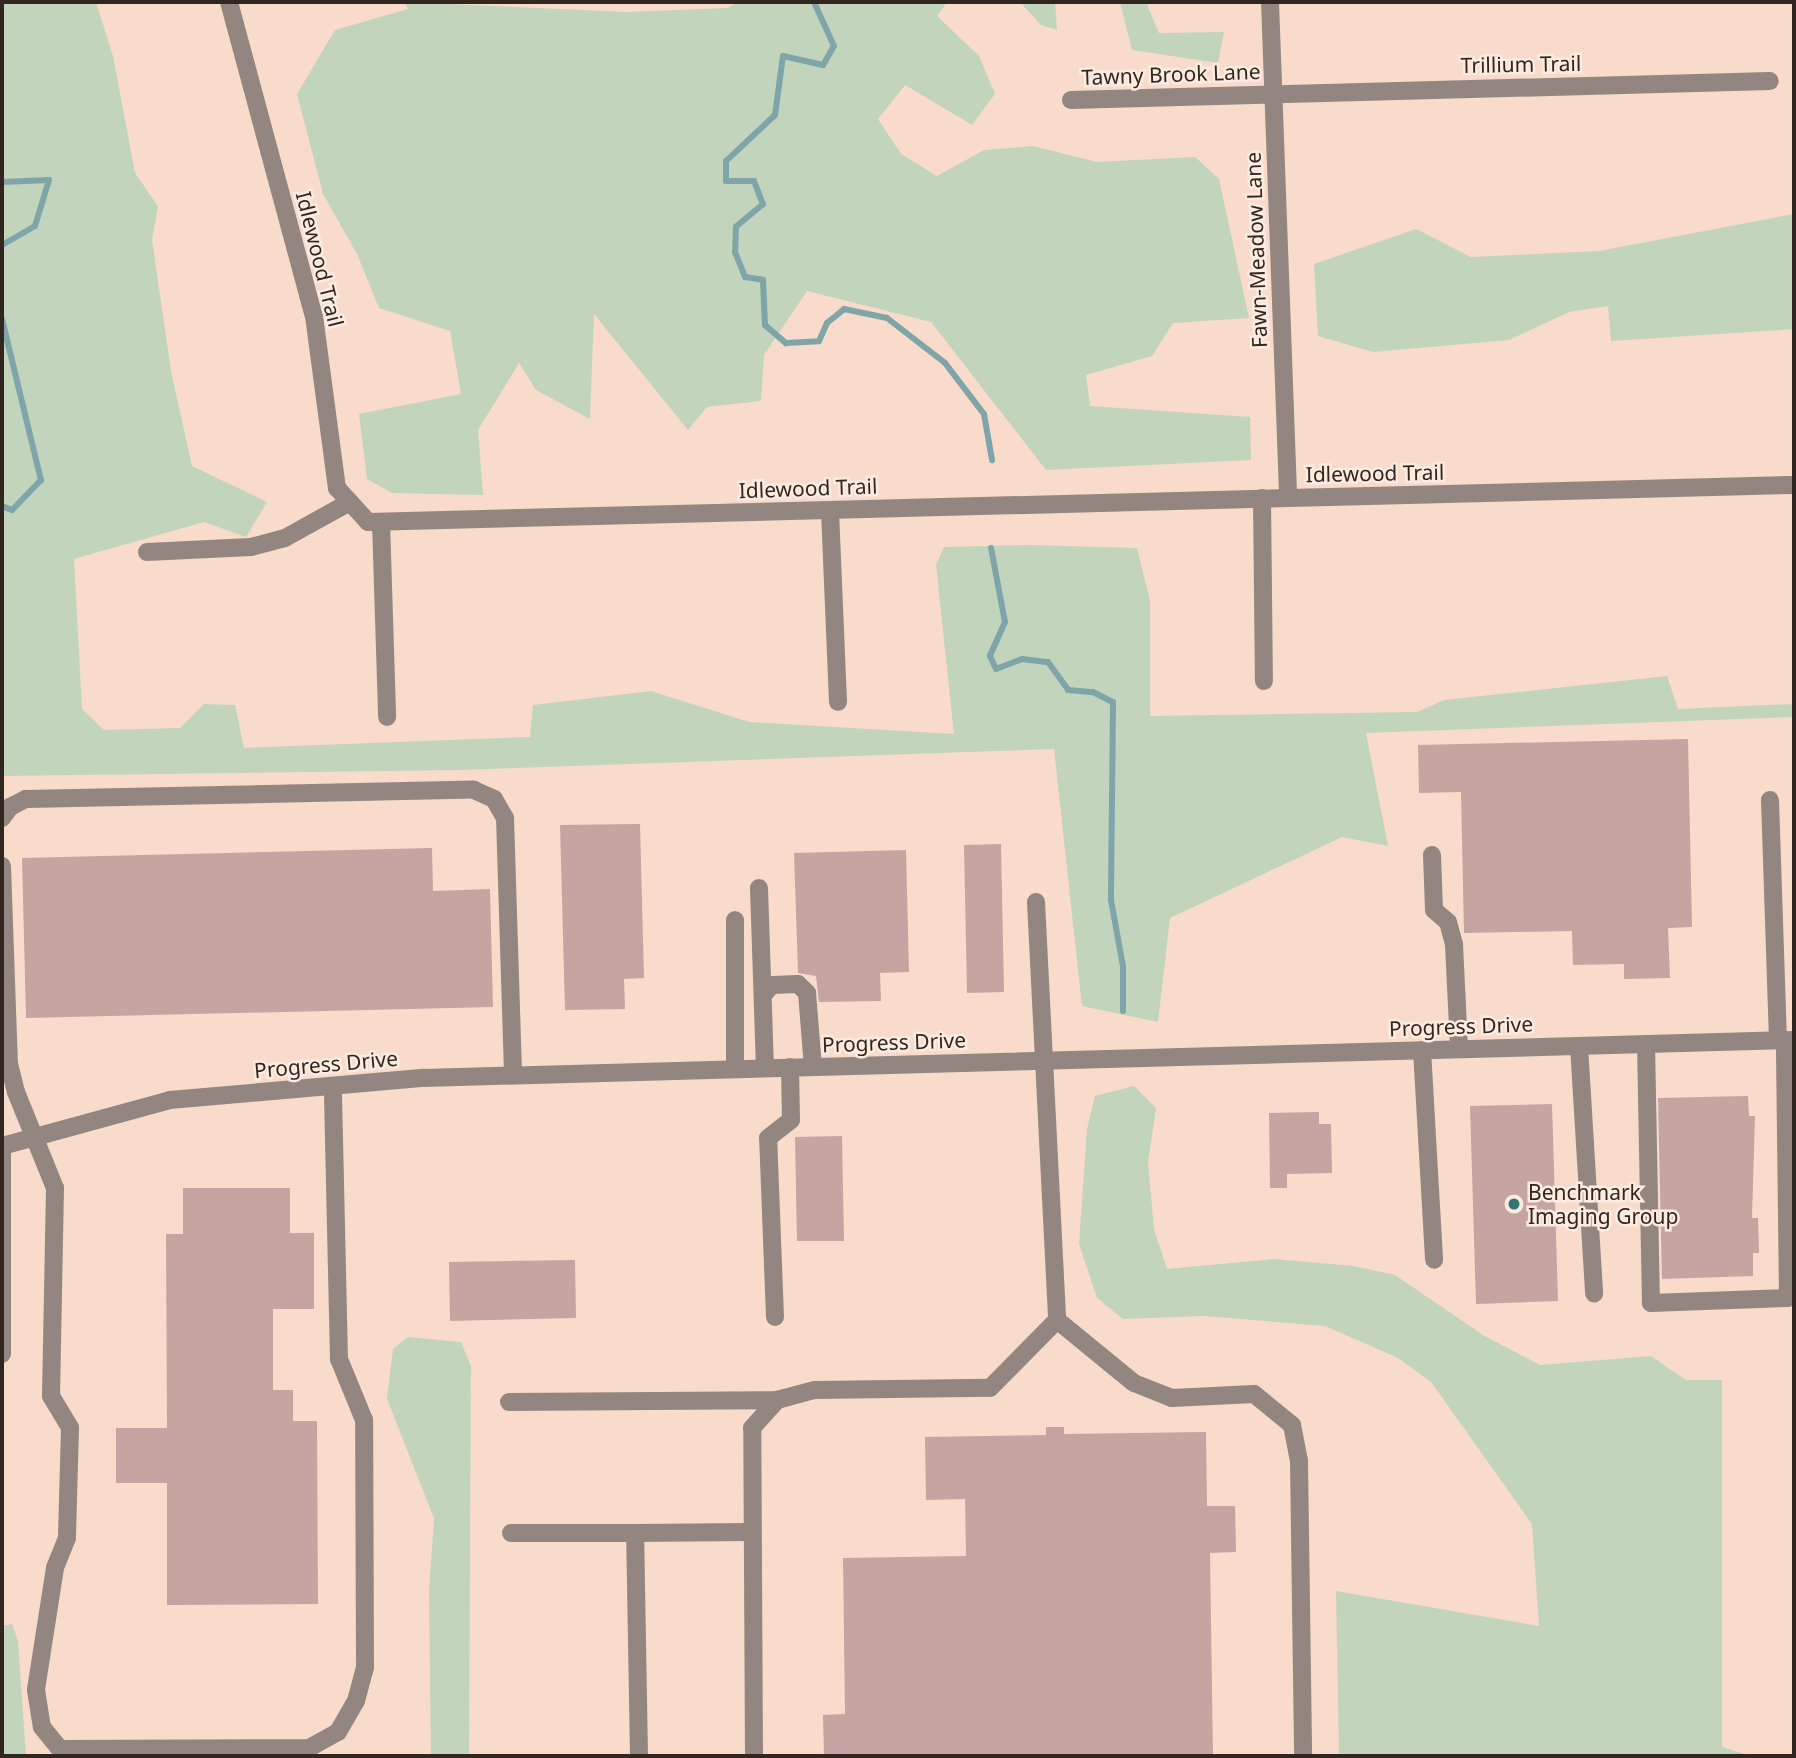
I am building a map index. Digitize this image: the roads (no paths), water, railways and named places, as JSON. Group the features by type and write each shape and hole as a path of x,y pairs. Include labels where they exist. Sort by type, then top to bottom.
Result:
{"street":[{"name":"Idlewood Trail","path":"229,2 314,316 337,488 368,522 1794,485"},
{"name":"Fawn-Meadow Lane","path":"1270,2 1288,497"},
{"name":"Trillium Trail","path":"1273,94 1770,81"},
{"name":"Tawny Brook Lane","path":"1071,100 1273,94"},
{"path":"1262,498 1264,681"},
{"path":"147,552 251,547 285,538 350,502"},
{"path":"830,511 838,702"},
{"path":"381,522 387,717"},
{"path":"2,818 10,807 26,799 474,790 494,799 505,818 513,1075"},
{"path":"1646,1044 1651,1303 1788,1298 1786,1040 1770,800"},
{"path":"1432,855 1434,911 1448,922 1454,945 1459,1049"},
{"path":"2,866 9,1065 34,1138 55,1188 51,1396 70,1428 67,1538 55,1568 36,1690 42,1727 60,1749 309,1748 338,1732 356,1701 365,1667 364,1420 339,1359 333,1086"},
{"path":"759,888 765,1068"},
{"path":"509,1402 777,1400 815,1390 990,1388 1057,1320 1036,902"},
{"path":"735,920 735,1069"},
{"path":"764,995 772,985 798,984 807,993 813,1067"},
{"name":"Progress Drive","path":"2,1146 170,1100 333,1086 513,1075 1786,1040"},
{"path":"1578,1046 1594,1294"},
{"path":"1422,1050 1434,1260"},
{"path":"775,1317 768,1138 791,1120 790,1067"},
{"path":"2,1146 2,1354"},
{"path":"1057,1320 1134,1383 1172,1398 1254,1394 1292,1425 1299,1470 1303,1756"},
{"path":"754,1756 752,1428 777,1400"},
{"path":"511,1533 751,1532"},
{"path":"635,1533 639,1756"}],"waterway":[{"path":"814,2 834,46 823,65 783,56 775,115 726,161 726,181 754,181 763,204 736,227 735,252 745,277 763,280 765,325 786,343 819,341 827,323 844,309 887,318 945,363 984,414 992,460"},
{"path":"2,182 49,180 35,226 2,245"},
{"path":"2,319 41,480 12,510 2,506"},
{"path":"991,548 1005,622 990,656 996,669 1022,659 1048,662 1068,690 1093,692 1113,702 1111,900 1123,966 1123,1011"}],"place":[{"name":"Benchmark Imaging Group","path":"1514,1204"}]}
